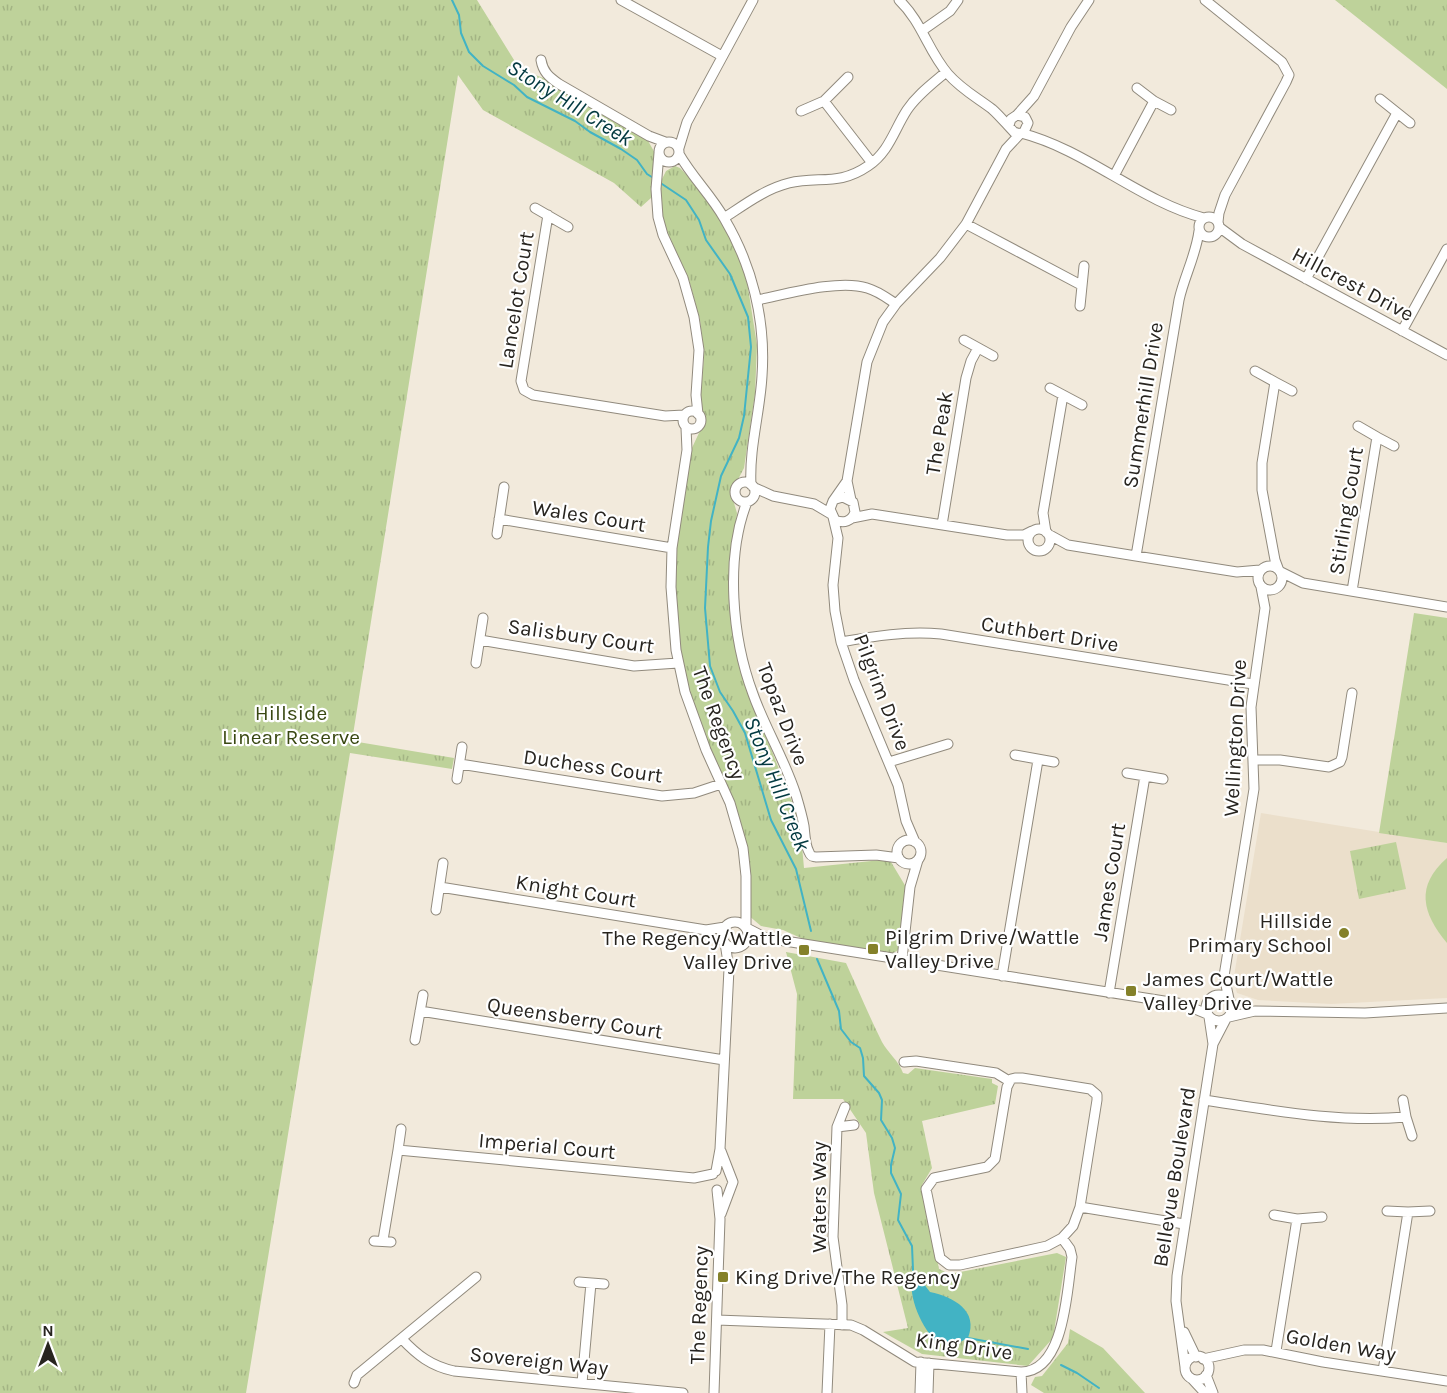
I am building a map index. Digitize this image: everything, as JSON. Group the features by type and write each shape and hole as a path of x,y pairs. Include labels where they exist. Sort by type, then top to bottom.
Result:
{"street":[{"path":"621,0 722,56"},
{"path":"658,176 679,151 687,122 753,0"},
{"path":"899,0 923,30 946,72 965,91 992,109 1014,132 1047,140 1176,209 1199,229 1203,236 1212,237 1218,224 1225,195 1288,75 1282,62 1204,0"},
{"path":"923,30 950,10 958,0"},
{"path":"1006,149 1011,119 1034,96 1071,27 1089,0"},
{"path":"541,60 543,69 551,79 649,136 675,143 692,174 724,218 740,249 757,300 761,327 762,376 749,463 755,493 748,501"},
{"path":"724,218 782,185 799,181 829,181 845,178 872,163 890,143 912,103 946,72"},
{"path":"801,111 824,101 848,77"},
{"path":"1137,88 1155,102 1171,110"},
{"path":"851,519 855,512 847,482 867,362 884,322 896,304 940,258 966,224 1006,149 1026,129 1034,96"},
{"path":"1380,99 1410,123"},
{"path":"824,101 872,163"},
{"path":"1114,176 1155,102"},
{"path":"992,109 1025,117 1028,123 1047,140"},
{"path":"1306,279 1397,113"},
{"path":"685,420 691,430 697,428 701,420 696,395 699,350 694,316 683,278 663,235 656,201 660,146 687,122"},
{"path":"649,136 662,159 692,174"},
{"path":"1199,229 1200,222 1225,195"},
{"name":"Lancelot Court","path":"535,208 568,227"},
{"path":"1176,209 1214,218 1218,224"},
{"name":"Lancelot Court","path":"548,215 521,381 524,390 533,395 685,420"},
{"path":"966,224 1081,285"},
{"name":"Hillcrest Drive","path":"1218,224 1242,244 1447,355"},
{"name":"Summerhill Drive","path":"1136,556 1179,300 1184,278 1198,242 1199,229"},
{"name":"Hillcrest Drive","path":"1212,237 1242,244"},
{"name":"Summerhill Drive","path":"1191,261 1212,237"},
{"path":"1402,331 1447,249"},
{"path":"1080,306 1084,266"},
{"path":"757,300 839,285 853,285 867,288 896,304"},
{"path":"964,340 993,356"},
{"name":"The Peak","path":"942,525 966,378 978,348"},
{"path":"1255,371 1292,391"},
{"path":"1275,382 1262,463 1262,490 1273,548 1282,579 1276,588"},
{"path":"1050,388 1082,405"},
{"path":"685,420 696,395"},
{"path":"1030,545 1028,540 1043,513 1063,395"},
{"path":"685,420 693,411 699,414"},
{"name":"The Regency","path":"685,420 687,450 672,548 671,587 678,663 694,719 737,824 743,848 746,876 746,928"},
{"name":"Stirling Court","path":"1358,426 1394,446"},
{"name":"The Regency","path":"687,450 697,428"},
{"name":"Stirling Court","path":"1352,591 1377,437"},
{"path":"749,463 735,490 737,499 748,501 773,496"},
{"path":"738,484 745,482 773,496 814,504 839,522 872,514 1007,535 1024,535 1034,531 1047,533 1068,545"},
{"path":"832,515 831,505 847,482"},
{"name":"Wales Court","path":"497,534 504,488"},
{"path":"814,504 843,497 872,514"},
{"name":"Topaz Drive","path":"737,499 741,517"},
{"name":"Topaz Drive","path":"748,501 741,517 734,570 734,595 741,651 752,693 795,793 808,850 812,856 820,858 901,853"},
{"path":"1043,513 1050,540 1046,548"},
{"name":"Pilgrim Drive","path":"832,515 838,538 833,585 835,611 842,642 854,680 898,784 906,821 921,850 910,886 902,959"},
{"name":"Wales Court","path":"499,519 672,548"},
{"name":"Pilgrim Drive","path":"838,538 851,519"},
{"path":"1007,535 1030,545 1035,550 1068,545 1237,572 1261,569 1270,565 1303,583"},
{"path":"1260,585 1257,577 1268,561 1273,548"},
{"path":"1237,572 1268,590 1303,583 1447,607"},
{"name":"Wellington Drive","path":"1260,585 1265,608"},
{"name":"Wellington Drive","path":"1211,997 1224,976 1252,803 1253,684 1265,608 1276,588"},
{"name":"Salisbury Court","path":"476,663 483,618"},
{"name":"Cuthbert Drive","path":"842,642 886,634 914,632 941,634 1253,684"},
{"name":"Salisbury Court","path":"480,640 634,666 678,663"},
{"path":"1253,760 1280,760 1335,766 1342,757 1352,693"},
{"path":"889,762 948,744"},
{"path":"457,779 462,747"},
{"path":"1015,755 1054,762"},
{"path":"1002,976 1038,760"},
{"name":"Duchess Court","path":"460,764 662,796 693,793 721,784"},
{"path":"1127,773 1163,779"},
{"name":"James Court","path":"1109,993 1145,776"},
{"name":"Pilgrim Drive","path":"906,821 901,853 910,886"},
{"path":"915,842 901,853 912,864 918,860"},
{"path":"436,910 443,863"},
{"name":"Knight Court","path":"440,887 706,930 727,926"},
{"path":"720,1149 733,1178 730,1187 724,1191 715,1188 711,1180 720,1149 729,969 723,934 745,898"},
{"path":"727,926 735,922 766,938 1183,1004 1217,1021 1255,1011 1365,1013 1447,1008"},
{"path":"729,969 748,937 746,928"},
{"name":"Knight Court","path":"706,930 724,942"},
{"path":"724,942 731,947 766,938"},
{"name":"Wellington Drive","path":"1224,976 1230,1000"},
{"path":"415,1040 423,995"},
{"path":"1183,1004 1223,995 1255,1011"},
{"path":"1208,1015 1206,1005 1211,997"},
{"path":"1227,1018 1232,1010 1230,1000"},
{"name":"Queensberry Court","path":"420,1011 724,1060"},
{"name":"Bellevue Boulevard","path":"1185,1367 1178,1316 1177,1276 1213,1044 1208,1015"},
{"name":"Bellevue Boulevard","path":"1213,1044 1227,1018"},
{"path":"904,1062 916,1061 996,1073 1009,1081 1022,1078 1090,1089 1097,1095 1080,1207 1073,1226 1062,1238 1047,1246 960,1265 949,1265 940,1258 927,1194 928,1184 934,1178 992,1164 995,1159 1009,1081"},
{"path":"1204,1100 1309,1117 1406,1117"},
{"path":"1403,1100 1412,1136"},
{"name":"Waters Way","path":"842,1325 842,1305 833,1237 837,1127 845,1107"},
{"path":"837,1127 854,1125"},
{"path":"383,1241 401,1129"},
{"name":"Imperial Court","path":"398,1150 694,1178 714,1173"},
{"path":"714,1173 723,1170 730,1173"},
{"name":"Imperial Court","path":"694,1178 715,1188"},
{"name":"The Regency","path":"720,1219 730,1187"},
{"name":"The Regency","path":"714,1393 720,1219 715,1188"},
{"path":"1080,1207 1184,1224"},
{"path":"1387,1211 1430,1211"},
{"path":"1383,1371 1407,1212"},
{"path":"1274,1215 1297,1219 1322,1217"},
{"path":"1276,1351 1297,1219"},
{"name":"King Drive","path":"717,1320 857,1327 904,1356 925,1363 1021,1372 1037,1369 1058,1340 1072,1257 1072,1252 1062,1238"},
{"path":"350,1367 355,1379 476,1277"},
{"path":"579,1282 604,1284"},
{"path":"582,1383 591,1283"},
{"name":"Bellevue Boulevard","path":"1178,1316 1186,1340 1200,1358"},
{"path":"827,1393 830,1324"},
{"name":"Sovereign Way","path":"402,1339 425,1360 446,1369 683,1393"},
{"name":"Golden Way","path":"1200,1358 1253,1349 1276,1351 1304,1359 1447,1381"},
{"name":"Golden Way","path":"1207,1372 1228,1354"},
{"path":"1205,1393 1186,1374 1185,1367 1190,1359 1200,1358 1213,1393"},
{"path":"920,1393 925,1363"},
{"path":"925,1363 928,1393"},
{"path":"1021,1372 1022,1393"},
{"path":"1192,1379 1200,1380 1207,1372"}],"shaded area":[{"name":"Hillside Primary School","path":"1261,813 1447,843 1447,998 1331,1004 1258,1000 1237,993 1234,982 1235,970"}],"green space":[{"name":"Hillside Linear Reserve","path":"0,0 477,0 519,68 543,78 647,139 656,155 651,198 641,207 614,183 483,110 458,75 352,741 454,758 452,769 350,753 246,1393 0,1393"},
{"path":"1335,0 1447,0 1447,89"},
{"path":"675,166 693,181 717,212 731,238 746,275 757,345 755,394 744,468 731,493 737,513 731,573 737,654 743,678 796,812 804,868 881,860 891,862 906,887 900,945 897,951 888,955 810,942 783,930 761,926 748,915 751,885 747,848 723,778 698,719 679,649 675,581 676,547 691,450 705,420 700,400 704,358 700,320 689,280 671,244 661,211 661,181 666,171"},
{"path":"1414,613 1447,618 1447,843 1379,833"},
{"path":"1396,842 1406,889 1359,899 1350,851"},
{"path":"1447,858 1447,943 1432,921 1426,900 1426,889 1437,868"},
{"path":"786,952 846,963 882,1042 903,1073 908,1074 915,1068 992,1079 992,1083 998,1086 995,1104 922,1121 932,1168 922,1185 939,1269 950,1274 1057,1253 1066,1257 1053,1338 1028,1366 922,1354 883,1332 908,1328 874,1193 866,1133 843,1099 793,1099 797,994"},
{"path":"1070,1329 1103,1348 1145,1393 1044,1393 1031,1385 1035,1377 1042,1376 1068,1343"}],"water":[{"path":"913,1270 930,1292 948,1298 967,1313 971,1328 968,1338 956,1344 935,1341 919,1317 916,1308 912,1289"}],"waterway":[{"name":"Stony Hill Creek","path":"452,0 459,15 461,33 469,52 483,66 514,85 527,97 575,121 621,149 637,160 647,174 655,179"},
{"name":"Stony Hill Creek","path":"659,182 686,200 699,220 706,240 730,274 748,317 751,347 744,416 739,438 721,476 708,547 705,608 710,666 720,692 745,733 771,820 796,869 811,931"},
{"name":"Stony Hill Creek","path":"817,959 839,1011 841,1029 851,1042 860,1048 864,1076 882,1100 881,1120 895,1148 891,1173 901,1194 898,1220 912,1246 913,1270"},
{"name":"Stony Hill Creek","path":"968,1338 1028,1349"},
{"name":"Stony Hill Creek","path":"1061,1365 1099,1388"}],"place":[{"name":"Hillside Primary School","path":"1344,933"},
{"name":"Pilgrim Drive/Wattle Valley Drive","path":"873,949"},
{"name":"The Regency/Wattle Valley Drive","path":"804,950"},
{"name":"James Court/Wattle Valley Drive","path":"1131,991"},
{"name":"King Drive/The Regency","path":"723,1277"}]}
